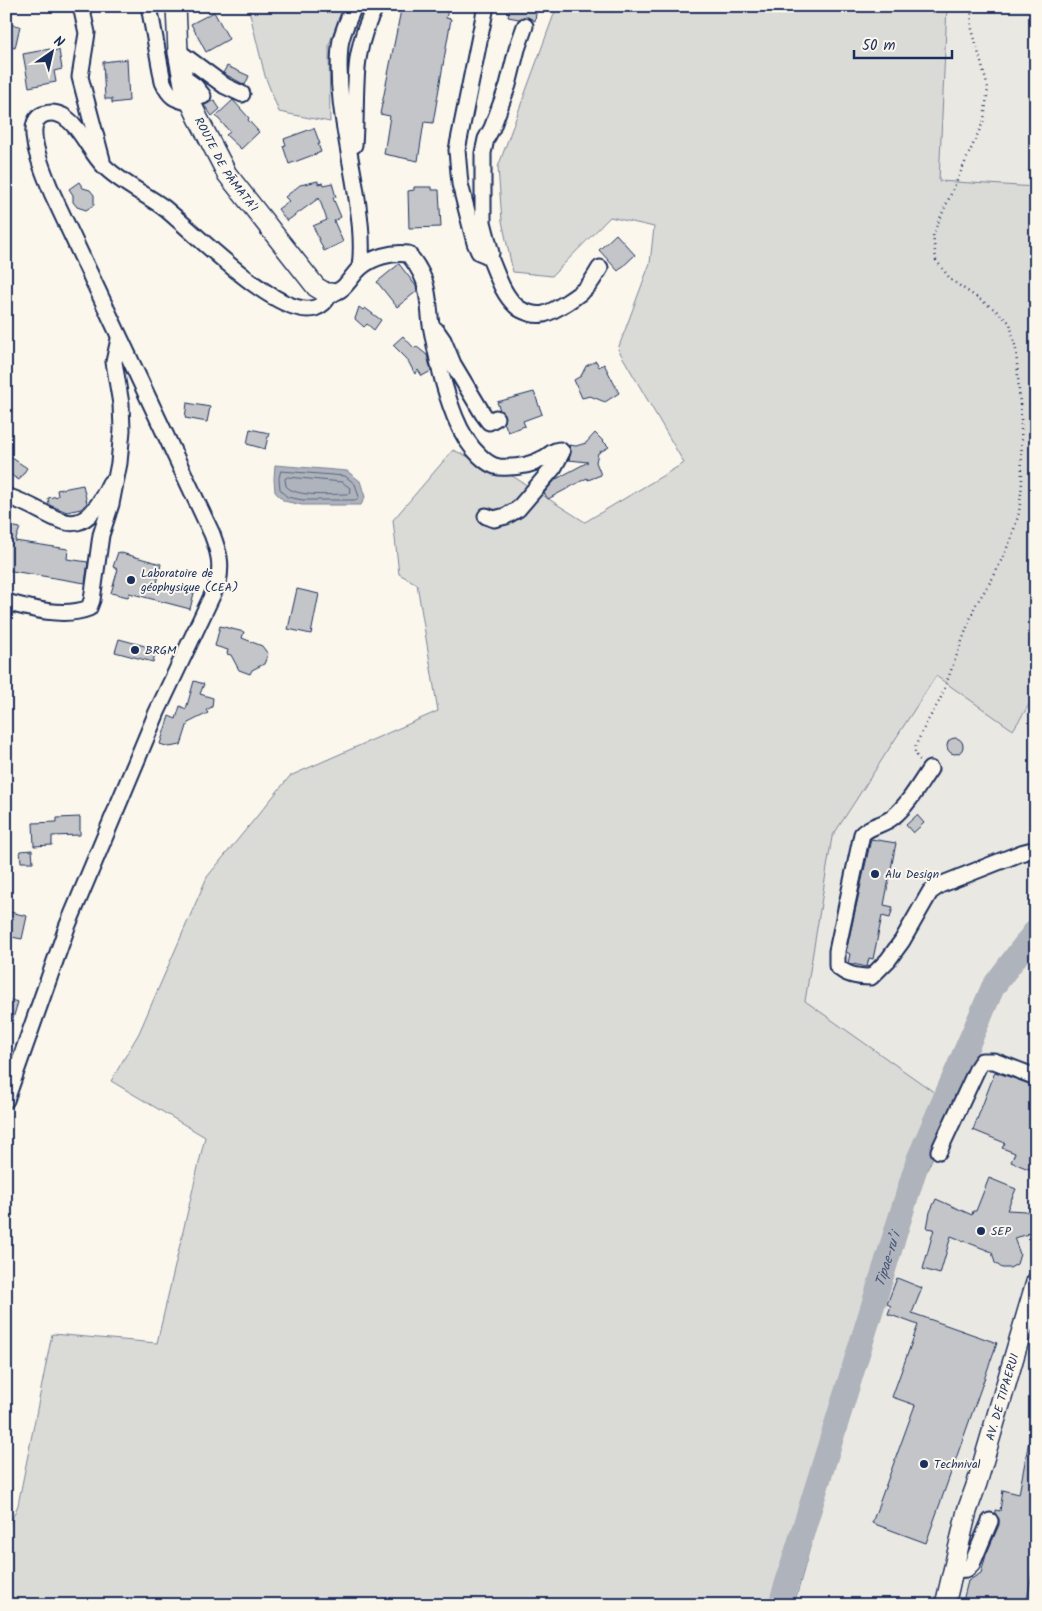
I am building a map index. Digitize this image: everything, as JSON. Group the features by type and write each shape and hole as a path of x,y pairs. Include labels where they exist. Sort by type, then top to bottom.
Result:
{"main road":[{"name":"ROUTE DE PĀMATA'I","path":"176,6 178,52 185,90 197,100 227,174 316,287 326,293 331,293"},
{"name":"AV. DE TIPAERUI","path":"945,1605 967,1511 1036,1282"}],"street":[{"path":"81,6 87,34 80,77 104,166"},
{"path":"149,6 160,68 168,93 176,100 197,100"},
{"path":"354,6 340,44 339,78 343,118 363,250 360,267"},
{"path":"352,169 358,54 362,34 376,6"},
{"path":"486,6 457,150 460,184 475,243 479,252 489,256"},
{"path":"525,26 508,85 486,139 483,153 482,208 483,222 491,253 489,256 497,278 508,297 517,307 530,314 544,314 561,305 586,288 600,268"},
{"path":"178,52 225,86 242,94"},
{"path":"6,1100 67,928 156,712 218,583 221,568 220,556 212,534 52,193 36,152 33,132 35,122 42,114 53,112 63,116 73,125 104,166 127,184 163,207 260,289 280,301 300,308 313,309 324,304 331,293 337,293 343,288 360,267 395,252 408,254 417,265 424,280 445,393 463,435 475,452 496,466 513,467 524,466 543,459 555,450 562,452 554,467 518,509 506,516 494,519 486,516"},
{"path":"431,323 443,340 452,364 483,414 489,422 496,418"},
{"path":"6,602 33,609 58,611 78,612 89,608 92,600 101,535 111,504 119,463 122,430 121,404 114,362 119,338"},
{"path":"6,496 74,524 84,520 94,511 105,494 119,463"},
{"path":"930,769 892,818 867,829 862,834 837,951 836,966 844,973 860,977 871,977 888,960 902,941 930,892 935,888 1021,853 1036,849"},
{"path":"939,1151 982,1062 994,1061 1036,1077"},
{"path":"953,1570 967,1569 972,1564 990,1521"}],"path":[{"path":"612,12 615,6"},
{"path":"930,769 918,759 915,754 915,747 940,700 974,606 994,576 1011,539 1019,513 1022,483 1021,418 1016,350 1010,323 994,309 951,280 936,260 933,234 984,120 988,88 972,29 971,6"}],"shaded area":[{"path":"248,6 343,6 329,45 330,122 279,112 265,76"},
{"path":"557,6 947,6 939,181 1036,187 1036,694 1013,730 936,676 832,837 805,1001 955,1107 895,1243 794,1605 6,1605 6,1533 18,1505 52,1334 157,1343 205,1137 111,1081 139,1033 207,877 290,776 438,711 417,584 399,574 393,520 453,450 514,477 585,522 684,463 618,349 650,263 654,227 610,217 552,276 513,272 502,221 498,167"},
{"path":"947,6 1036,6 1036,187 939,181"},
{"path":"936,676 1013,730 1036,694 1036,1605 794,1605 895,1243 954,1107 805,1001 832,837"}],"water":[{"path":"275,465 347,471 360,481 365,497 361,505 302,505 284,501 275,492"}],"building":[{"path":"409,6 449,6 446,18 451,19 433,123 424,122 418,161 384,154 390,116 380,114 401,10 408,11"},
{"path":"510,6 537,6 535,21 528,17 519,19 508,17"},
{"path":"214,12 229,39 206,52 191,24"},
{"path":"6,24 20,26 15,48 6,46"},
{"path":"50,49 51,51 59,50 62,69 54,71 56,82 29,87 23,54"},
{"path":"127,59 129,101 112,103 112,99 105,99 103,62"},
{"path":"227,66 249,76 245,85 223,73"},
{"path":"214,100 220,109 212,116 204,105"},
{"path":"233,100 259,132 241,149 226,135 230,132 216,116"},
{"path":"314,128 321,152 289,164 283,146 286,145 284,139"},
{"path":"318,181 318,184 323,183 324,185 332,183 336,197 333,198 341,217 334,221 343,242 324,251 313,226 327,220 319,198 287,221 278,209 289,201 285,197 300,185"},
{"path":"79,182 83,188 90,190 94,195 94,205 86,210 77,207 73,202 73,195 69,189"},
{"path":"414,187 432,187 432,190 439,190 441,227 409,228 408,191 414,190"},
{"path":"616,234 635,255 618,271 599,250"},
{"path":"399,264 416,286 417,291 397,307 377,282"},
{"path":"359,307 363,310 365,308 381,320 374,330 367,324 364,327 355,319"},
{"path":"403,336 414,348 417,347 427,355 431,371 422,376 418,370 415,374 407,359 393,345"},
{"path":"596,361 599,367 604,364 619,393 605,402 590,396 582,398 574,380 581,376 586,366"},
{"path":"534,392 542,414 523,421 525,426 508,432 504,422 504,414 497,402"},
{"path":"187,403 210,407 207,422 185,418"},
{"path":"250,429 269,433 265,449 247,444"},
{"path":"595,433 609,447 598,453 596,462 601,475 588,480 587,478 548,499 544,493 556,479 588,462 569,460 571,451 569,445 576,446 586,443"},
{"path":"6,454 27,468 19,480 6,472"},
{"path":"83,485 87,503 81,509 67,512 49,505 48,498 58,496 57,490"},
{"path":"6,525 20,528 15,541 68,549 67,559 88,562 85,583 6,570"},
{"name":"Laboratoire de géophysique (CEA)","path":"118,552 161,564 157,584 194,593 190,609 129,593 128,597 111,593 118,569 113,567"},
{"path":"297,589 319,594 311,634 288,629"},
{"path":"220,626 244,632 242,638 262,646 268,654 264,664 252,670 250,674 239,670 231,655 227,654 228,650 215,646"},
{"name":"BRGM","path":"119,639 156,649 153,662 115,652"},
{"path":"194,681 204,684 200,694 213,698 212,707 206,710 208,713 188,723 181,745 169,747 160,744 169,716 176,719 180,706 186,709"},
{"path":"955,738 963,746 955,754 947,746"},
{"path":"917,815 924,823 913,833 906,825"},
{"path":"80,817 80,835 52,836 52,845 34,846 33,823 57,822 57,818"},
{"name":"Alu Design","path":"871,839 896,843 884,905 893,907 890,918 882,916 873,959 869,958 867,967 848,963 850,954 846,952"},
{"path":"32,850 33,862 21,862 20,851"},
{"path":"6,911 27,916 22,939 6,936"},
{"path":"6,999 18,1002 9,1032 6,1032"},
{"path":"995,1072 1036,1086 1036,1172 1011,1162 1015,1153 1002,1148 1005,1143 973,1130"},
{"path":"989,1178 1016,1189 1007,1210 1026,1211 1034,1220 1031,1232 1014,1238 1020,1254 1017,1264 1010,1268 1002,1268 995,1263 992,1252 951,1236 940,1274 923,1269 934,1229 927,1228 930,1212 936,1199 972,1215 973,1211 976,1211"},
{"name":"Technival","path":"897,1278 922,1288 912,1313 997,1343 926,1543 872,1523 915,1405 892,1397 918,1325 888,1314 891,1306 887,1304"},
{"path":"1030,1435 1036,1435 1036,1553 1026,1605 962,1605 968,1581 981,1573 986,1555 999,1525 999,1519 995,1510 1000,1511 1003,1490 1019,1494"}],"waterway":[{"name":"Tipae-ru’i","path":"780,1605 918,1160 993,987 1036,930"}],"place":[{"name":"Laboratoire de géophysique (CEA)","path":"131,580"},
{"name":"BRGM","path":"135,650"},
{"name":"Alu Design","path":"875,874"},
{"name":"SEP","path":"981,1231"},
{"name":"Technival","path":"924,1464"}]}
